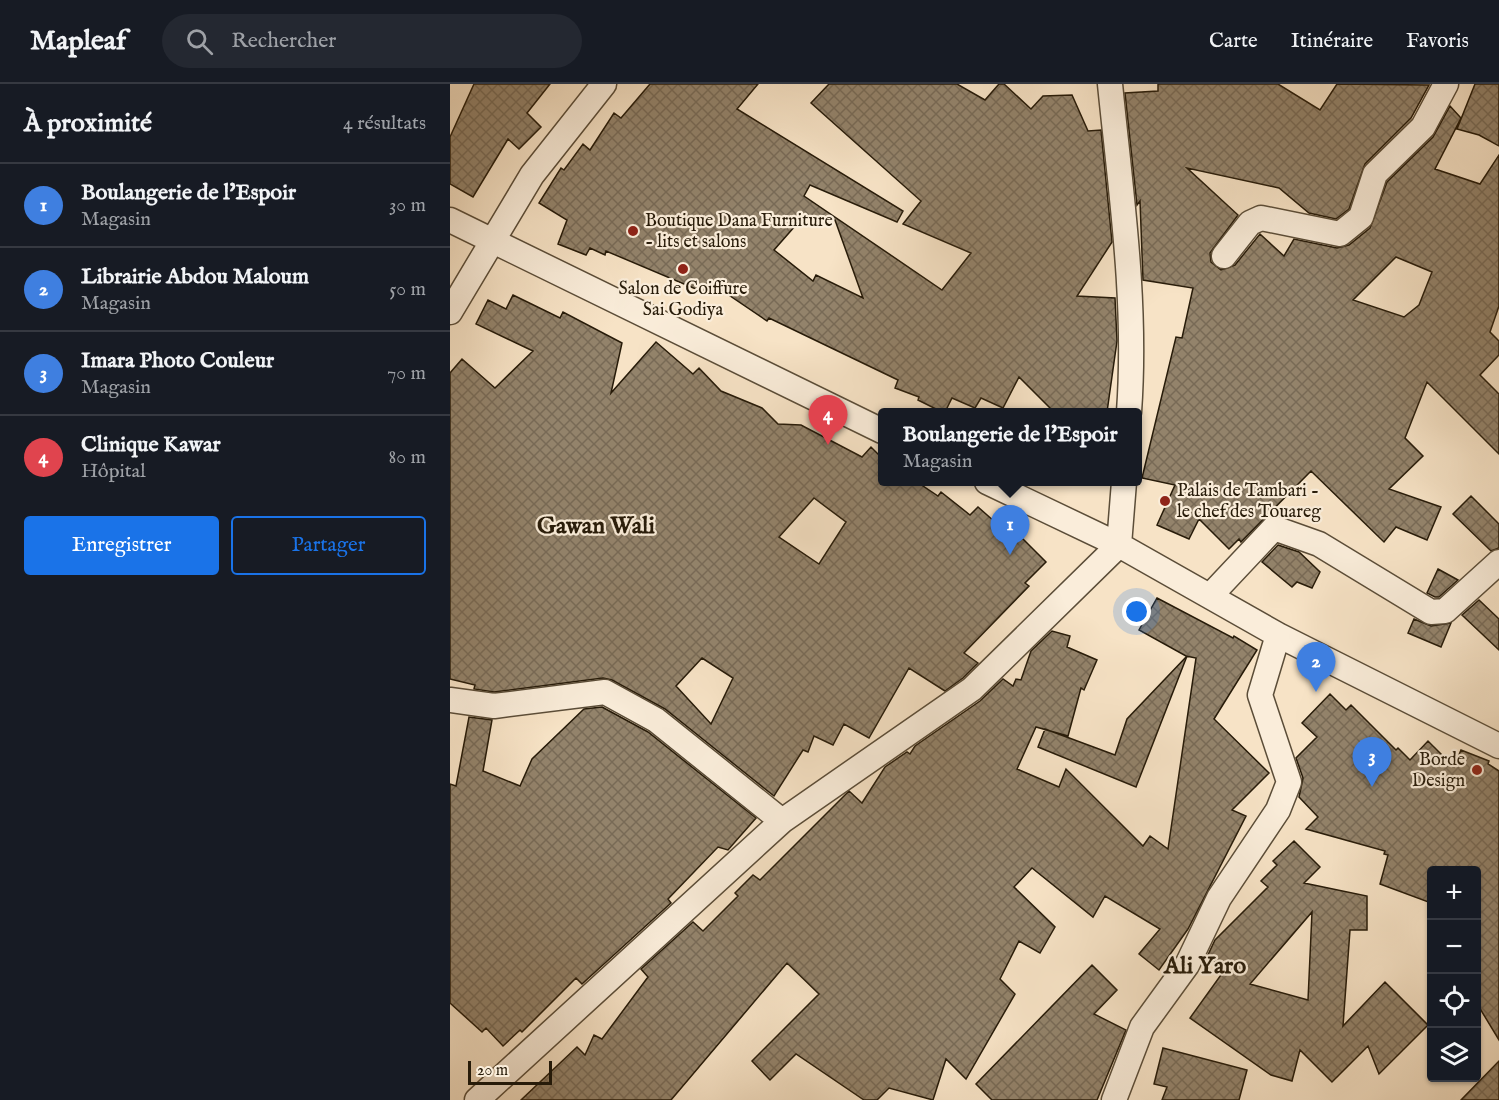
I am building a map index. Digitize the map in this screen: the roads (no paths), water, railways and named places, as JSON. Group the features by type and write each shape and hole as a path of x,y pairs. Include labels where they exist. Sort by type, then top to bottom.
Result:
{"street":[{"path":"450,312 490,241 532,175 604,84"},
{"path":"1110,84 1131,281 1132,366 1129,408"},
{"path":"1224,256 1250,223 1261,218 1340,234 1361,217 1375,174 1423,127 1446,84"},
{"path":"450,220 878,429"},
{"path":"995,486 1119,545 1278,635 1499,746"},
{"path":"477,1100 782,821 972,689 1119,545 1124,486"},
{"path":"1210,596 1274,528 1319,544 1431,612 1444,611 1499,562"},
{"path":"1114,1100 1142,1027 1187,965 1219,898 1278,810 1289,782 1260,695 1278,635"},
{"path":"450,700 494,706 605,692 635,706 656,720 782,821"}],"place":[{"name":"Boutique Dana Furniture - lits et salons","path":"633,231"},
{"name":"Salon de Coiffure Sai Godiya","path":"683,269"},
{"name":"Clinique Kawar","path":"828,445"},
{"name":"Palais de Tambari - le chef des Touareg","path":"1165,501"},
{"name":"Boulangerie de l'Espoir","path":"1010,555"},
{"name":"Librairie Abdou Maloum","path":"1316,692"},
{"name":"Borde Design","path":"1477,770"},
{"name":"Imara Photo Couleur","path":"1372,787"}],"district":[{"name":"Gawan Wali","path":"596,526"},
{"name":"Ali Yaro","path":"1205,966"}]}
